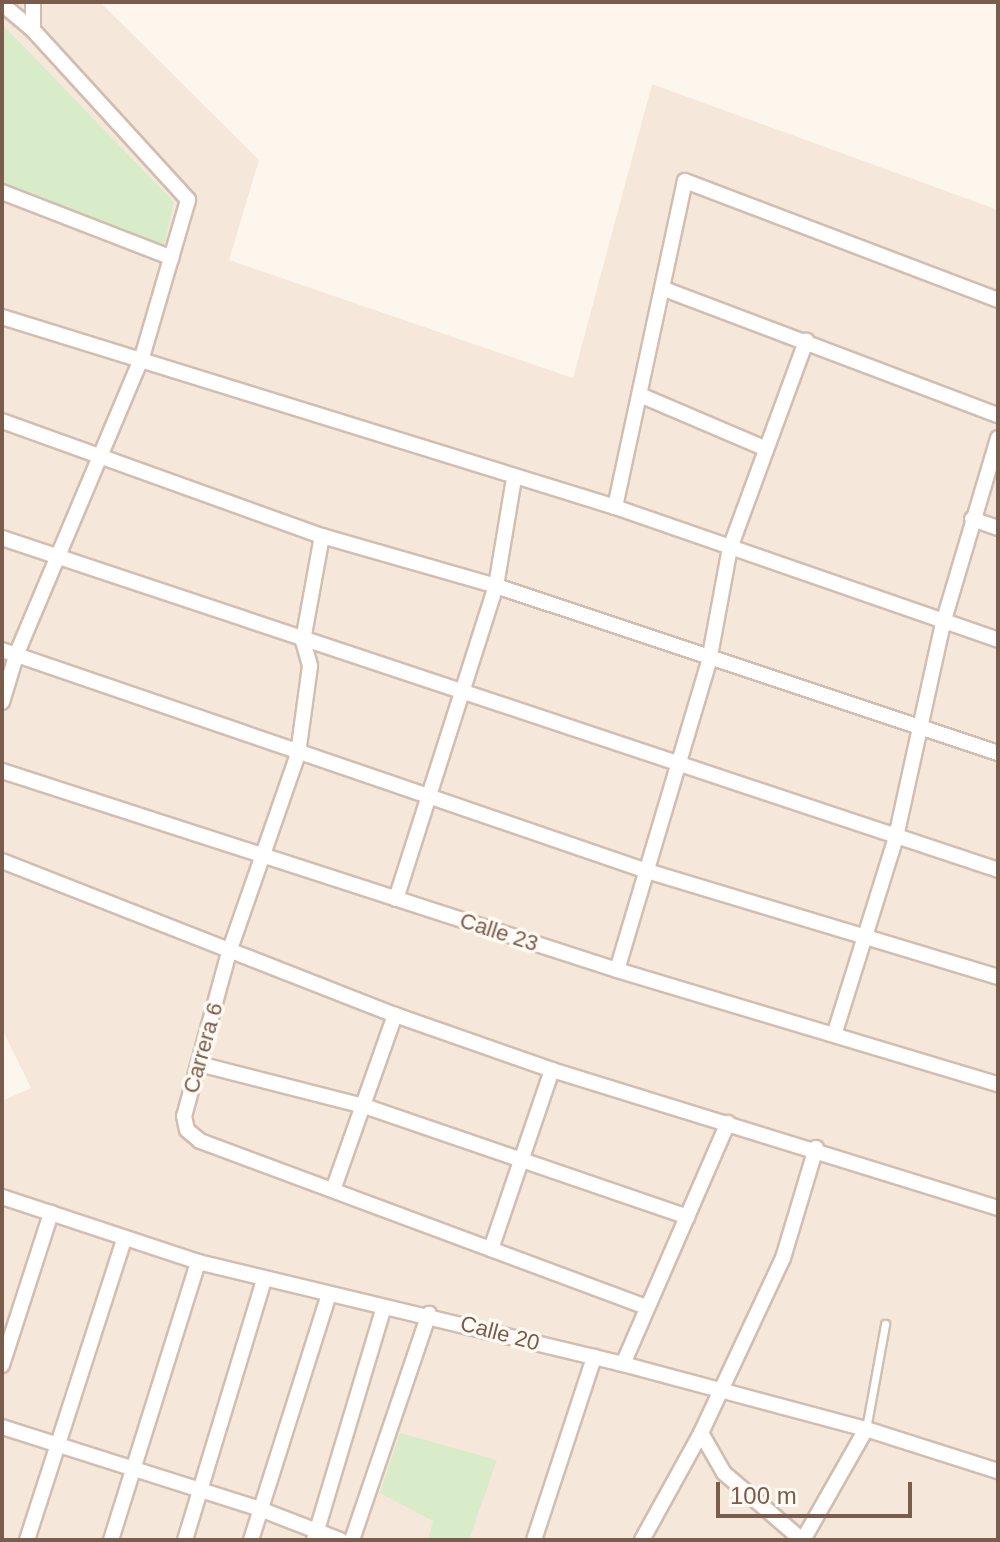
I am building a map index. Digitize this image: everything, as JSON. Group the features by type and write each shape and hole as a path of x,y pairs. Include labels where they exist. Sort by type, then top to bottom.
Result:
{"street":[{"path":"33,2 33,30"},
{"path":"2,4 33,30 182,191 187,212 142,357 60,556 9,653 2,702"},
{"path":"615,507 685,181 998,300"},
{"path":"2,192 172,258"},
{"path":"664,289 998,415"},
{"path":"2,317 142,357 514,479 615,507 998,640"},
{"path":"617,970 709,661 730,548 764,448 806,341"},
{"path":"640,395 764,448"},
{"path":"2,421 322,536 496,586 709,661 998,753"},
{"path":"835,1032 868,936 896,837 923,731 943,623 998,438"},
{"path":"396,899 496,586 514,479"},
{"path":"972,519 998,528"},
{"name":"Carrera 6","path":"322,536 303,641 310,666 298,754 229,952 184,1116 187,1130 200,1141 647,1307"},
{"path":"2,538 461,694 998,870"},
{"path":"9,653 647,871 998,977"},
{"name":"Calle 23","path":"2,771 617,970 835,1032 998,1084"},
{"path":"2,861 229,952 552,1070 816,1148 998,1208"},
{"path":"333,1190 395,1015"},
{"path":"199,1064 364,1106 688,1217"},
{"path":"491,1249 518,1161 552,1070"},
{"path":"623,1364 728,1123"},
{"path":"642,1540 701,1433 783,1258 816,1148"},
{"name":"Calle 20","path":"2,1197 198,1262 264,1280 429,1314 623,1364 866,1429 998,1471"},
{"path":"2,1365 51,1213"},
{"path":"27,1540 124,1239"},
{"path":"111,1540 198,1262"},
{"path":"185,1540 264,1280"},
{"path":"251,1540 329,1294"},
{"path":"316,1535 384,1307"},
{"path":"352,1540 429,1314"},
{"path":"534,1540 594,1357"},
{"path":"2,1427 260,1509 316,1535 340,1540"},
{"path":"701,1433 724,1473 802,1540 866,1429"}],"lane":[{"path":"866,1429 885,1324"}],"shaded area":[{"path":"2,2 100,2 259,160 229,260 573,378 652,84 998,210 998,1540 2,1540 2,1101 31,1088 2,1029"}],"green space":[{"path":"2,24 174,202 163,250 2,183"},
{"path":"400,1433 497,1460 469,1540 428,1540 433,1521 380,1493"}]}
